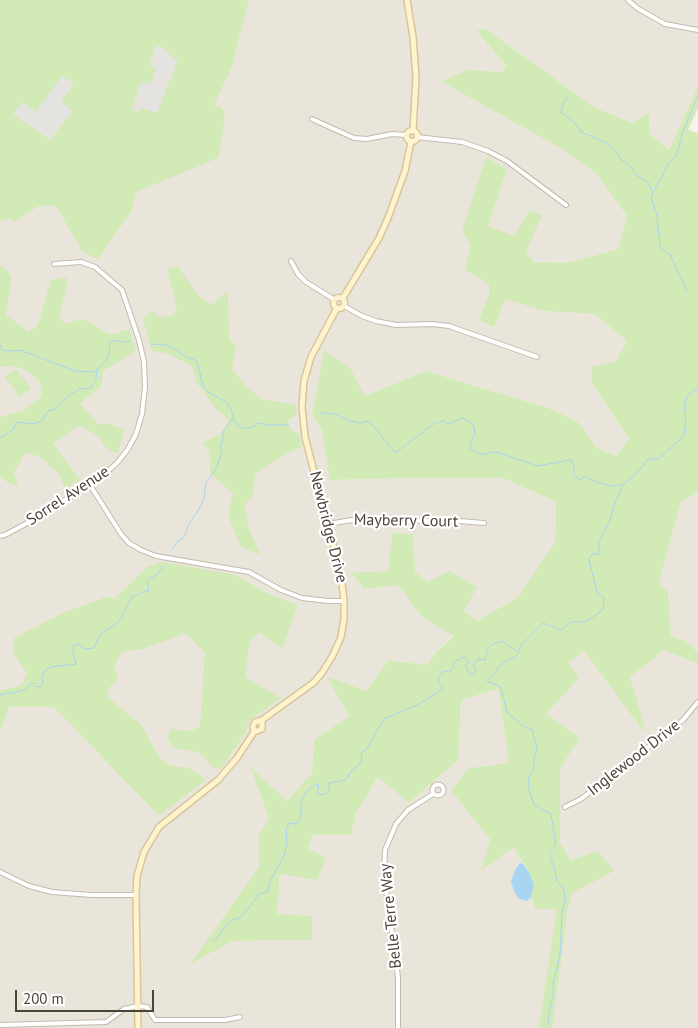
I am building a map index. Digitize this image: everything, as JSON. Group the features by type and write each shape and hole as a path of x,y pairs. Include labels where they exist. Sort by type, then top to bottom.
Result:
{"street":[{"path":"407,0 413,37 416,77 413,131"},
{"path":"628,0 656,20 665,24 698,30"},
{"path":"312,119 354,138 367,139 392,134 406,136 411,142"},
{"path":"406,136 409,131 413,131"},
{"path":"413,131 416,132 418,137"},
{"path":"411,142 415,141 418,137"},
{"path":"418,137 462,142 488,150 507,161 566,205"},
{"path":"344,306 343,298 379,238 388,218 405,171 411,142"},
{"name":"Sorrel Avenue","path":"0,536 31,521 90,485 117,463 128,449 136,434 142,414 145,387 144,362 139,340 122,290 95,267 81,262 54,264"},
{"path":"291,262 298,274 306,282 335,300"},
{"path":"335,300 343,298"},
{"path":"335,300 334,304 337,308 344,306 376,321 396,324 449,326 537,357"},
{"name":"Newbridge Drive","path":"138,1028 136,895 137,876 144,852 155,833 170,817 218,780 237,758 254,732 254,723 262,720 302,692 322,673 333,656 341,637 344,601 341,575 305,437 302,408 304,381 310,357 337,308"},
{"path":"90,485 121,534 141,550 156,556 249,572 281,590 302,598 344,601"},
{"name":"Mayberry Court","path":"328,524 352,520 484,523"},
{"name":"Inglewood Drive","path":"565,807 581,799 683,720 698,702"},
{"name":"Belle Terre Way","path":"398,1028 398,977 384,875 385,850 396,824 408,810 433,794"},
{"path":"0,872 29,886 52,892 92,896 136,895"},
{"path":"0,1025 106,1022 124,1009 138,1006 147,1008 155,1020 226,1020 240,1017"}],"shaded area":[{"path":"249,0 698,0 698,86 669,150 649,133 633,123 594,107 486,29 476,32 506,65 503,72 469,70 562,149 598,174 627,216 618,249 567,263 534,262 525,252 530,211 513,237 488,226 507,170 471,245 489,283 489,294 480,320 505,299 543,311 595,314 628,341 616,361 592,383 629,439 616,456 597,448 577,421 548,408 426,371 365,396 351,369 324,352 312,412 322,431 330,480 503,478 556,502 555,542 518,597 477,621 415,572 413,534 392,533 388,571 365,589 398,584 422,617 454,635 436,652 427,665 388,660 367,691 328,678 349,716 314,740 312,773 287,801 251,767 269,819 259,834 259,867 191,963 233,941 312,940 277,914 280,874 308,849 313,835 351,835 356,813 378,777 409,803 458,760 461,700 498,689 509,763 469,768 451,791 490,839 483,870 514,846 534,885 571,860 560,843 560,769 580,738 546,714 579,678 567,662 584,651 644,731 644,725 629,677 664,650 698,664 698,1028 0,1028 0,197 232,66"},
{"path":"156,45 164,48 172,57 178,60 157,113 141,108 139,112 131,109 142,81 150,84 156,68 149,64"},
{"path":"62,76 74,84 61,102 73,111 50,140 13,114 22,102 36,112"},
{"path":"698,493 698,652 685,641 671,636 668,592 659,582 681,501"}],"green space":[{"path":"0,0 249,0 232,66 214,105 221,107 225,116 218,158 136,192 132,210 98,259 83,252 56,206 39,206 14,222 11,218 0,221"},
{"path":"486,29 594,107 633,123 649,113 649,133 669,150 698,86 698,108 688,130 698,133 698,493 681,501 659,582 668,592 671,636 685,641 698,652 698,664 664,650 630,677 644,725 644,732 584,651 568,662 579,678 546,714 580,738 560,769 560,843 571,860 598,851 614,871 572,893 568,909 552,1028 539,1027 557,909 536,909 531,897 534,885 529,872 514,847 482,870 490,839 451,791 469,768 509,763 498,689 461,700 458,760 409,803 378,777 356,813 351,835 313,835 308,849 326,858 317,880 280,874 277,914 312,916 312,940 233,941 190,964 259,867 259,834 269,819 250,766 287,801 312,773 314,740 349,716 327,677 367,691 388,660 427,665 436,652 454,636 422,617 398,585 365,589 351,573 388,571 392,533 413,534 415,572 428,582 449,571 477,587 464,611 477,621 518,597 555,542 556,502 503,478 330,480 322,431 312,413 324,351 351,369 365,396 426,371 548,408 577,421 597,448 616,456 629,439 592,383 592,367 616,361 627,341 595,314 543,311 505,299 494,327 479,320 489,294 489,284 465,269 471,245 462,231 486,157 507,170 488,226 513,236 530,210 542,215 526,252 534,262 567,263 618,249 627,216 597,174 562,149 441,81 469,70 503,72 506,65 476,31"},
{"path":"0,265 12,276 6,315 29,332 38,325 51,280 66,277 67,286 59,318 66,324 80,319 89,322 110,335 129,329 136,351 103,371 101,387 80,403 98,424 110,424 124,430 118,454 106,448 99,437 79,425 53,444 80,480 65,488 59,474 39,456 25,453 14,473 18,485 12,485 0,477 0,417 24,410 42,396 40,382 29,372 15,366 0,367"},
{"path":"178,266 196,293 211,305 228,291 229,341 236,344 232,369 247,387 261,399 296,405 296,415 288,420 290,429 299,434 302,447 287,453 255,474 253,495 245,505 248,528 261,555 241,547 228,515 233,493 210,474 210,451 202,443 222,433 229,420 215,407 196,382 192,366 166,353 152,351 143,319 152,311 159,317 172,316 177,308 167,269"},
{"path":"16,369 31,388 20,397 5,377"},
{"path":"162,562 236,575 264,592 298,605 282,648 259,632 250,641 245,677 281,698 249,721 245,733 221,769 214,768 199,752 174,748 167,738 171,729 191,731 200,726 205,653 186,633 142,649 122,652 114,666 118,679 107,690 108,697 141,725 159,757 171,766 189,768 206,780 159,816 54,707 9,707 0,732 0,691 22,685 27,673 13,652 14,638 65,612 109,596 113,600 147,567"}],"water":[{"path":"520,863 529,872 534,885 531,897 527,901 519,899 511,882 515,870"}],"waterway":[{"path":"687,292 671,256 660,247 657,216 651,197 668,164 676,156 683,132 698,96"},
{"path":"569,97 564,101 561,112 575,123 581,132 605,142 616,151 620,159 633,169 634,174 648,182 652,192"},
{"path":"0,345 2,350 20,350 75,371 94,372 106,361 110,343 114,340 130,341"},
{"path":"151,344 167,345 186,357 197,361 203,386 208,392 226,402 231,409 234,421 242,428 250,428 259,423 288,425"},
{"path":"0,438 14,429 16,423 31,424 41,422 48,411 56,409 68,396 80,389 91,388 96,379 97,370"},
{"path":"215,941 224,928 234,919 240,918 258,895 268,891 270,881 284,856 287,842 286,830 289,823 296,824 299,820 301,802 307,791 314,785 319,785 317,793 322,795 329,792 329,783 346,780 352,770 361,763 362,752 367,748 384,719 417,705 443,689 439,684 438,677 443,671 450,672 454,667 454,662 464,657 469,661 465,666 469,673 473,675 476,670 473,665 478,659 485,660 488,649 493,644 502,641 518,652 521,645 543,623 561,630 571,622 585,622 603,610 604,598 597,592 589,559 593,553 599,555 599,541 610,520 623,485 637,473 648,459 658,459 684,436 686,418 684,405 688,394 698,388"},
{"path":"321,413 335,414 349,421 360,423 369,421 395,453 435,423 444,421 448,424 463,418 473,424 475,434 470,443 470,449 483,455 492,452 500,453 537,466 571,460 574,467 574,476 580,480 585,476 610,486 622,485"},
{"path":"172,550 177,542 184,537 189,524 204,499 206,482 215,471 222,453 220,445 223,441 223,432 231,420 234,421"},
{"path":"0,695 25,690 33,683 36,687 41,686 44,671 51,667 76,664 73,645 78,644 85,649 94,648 100,634 117,623 122,617 132,597 149,591 147,580 154,578 163,567"},
{"path":"518,653 517,656 504,662 487,681 501,687 507,712 524,727 532,729 537,748 534,768 529,777 528,786 534,805 551,814 556,844 550,852 550,857 557,881 564,890 565,902 562,912 560,955 553,985 548,1025"}]}
